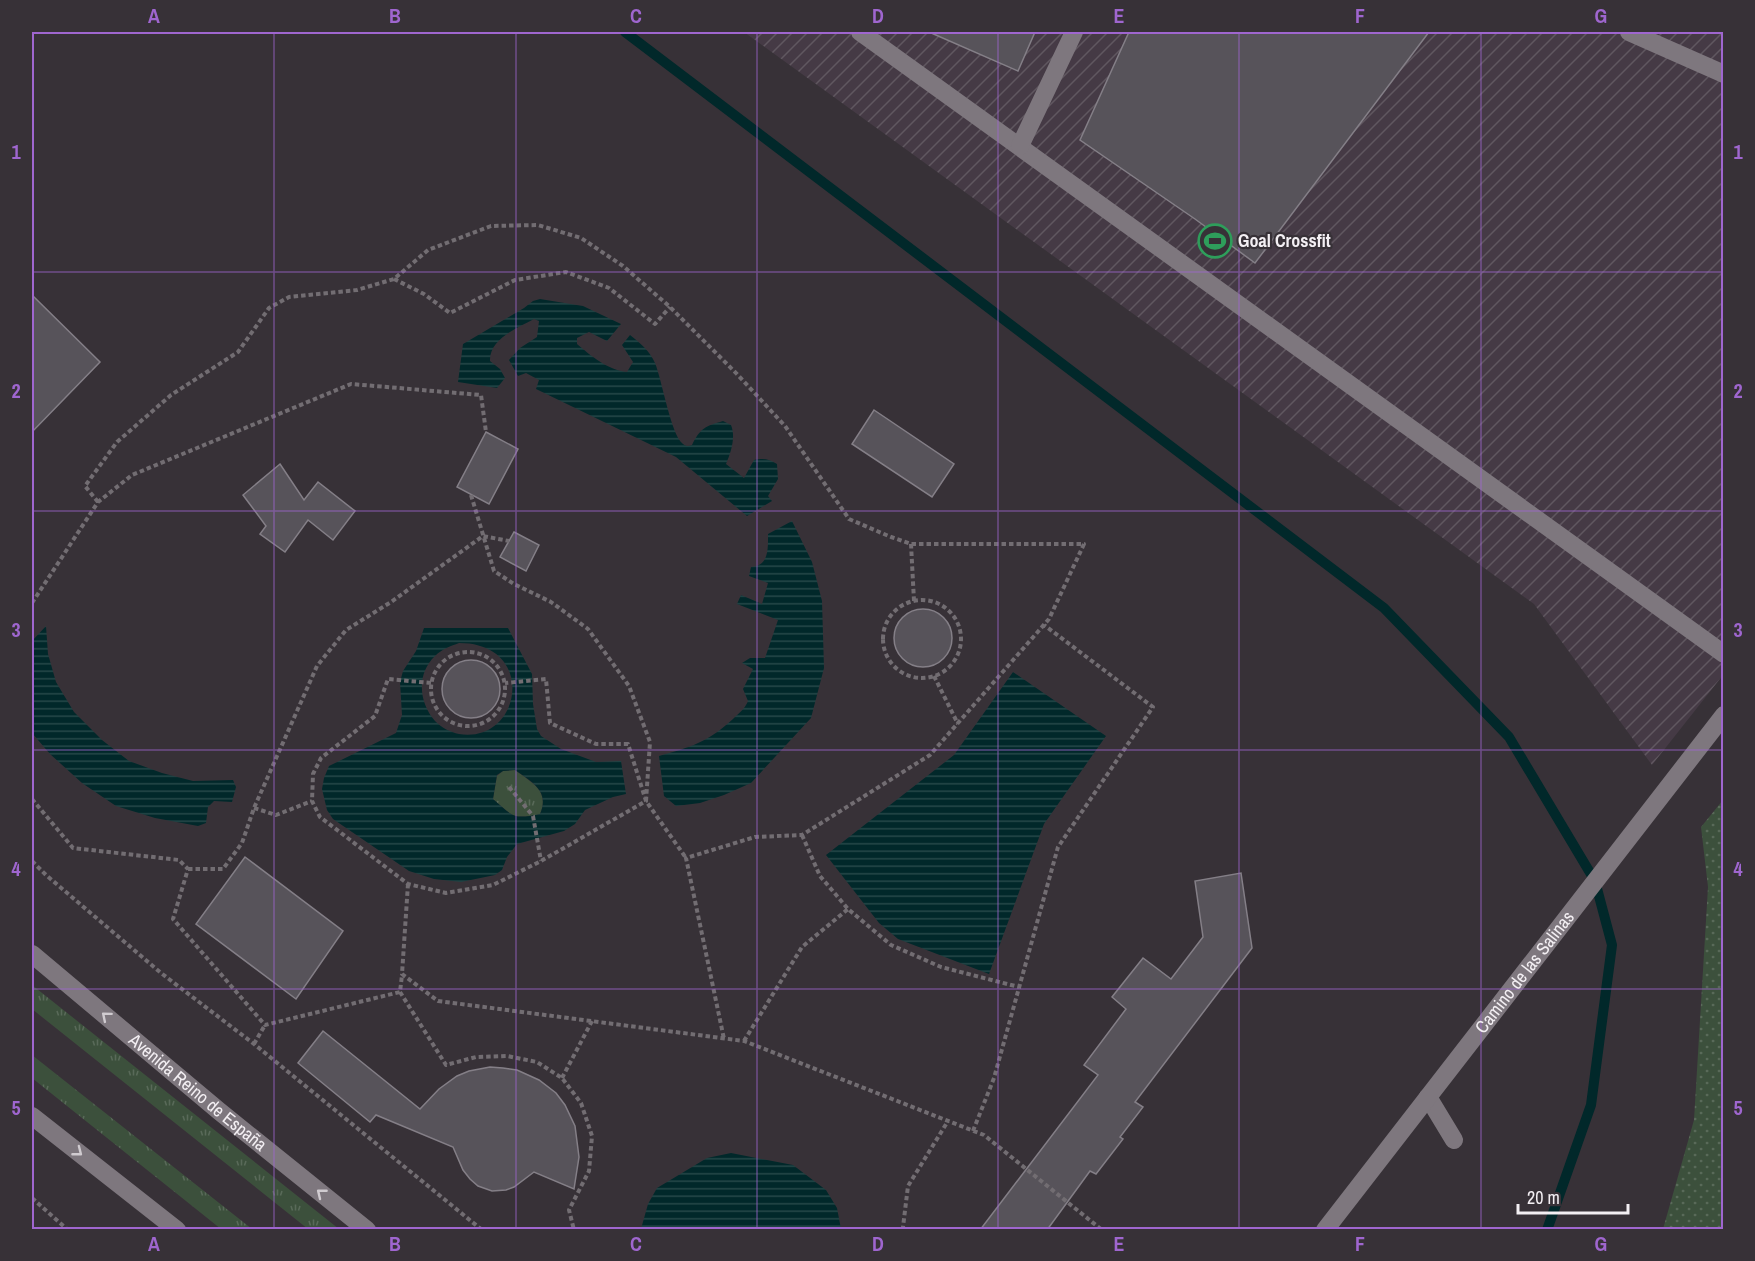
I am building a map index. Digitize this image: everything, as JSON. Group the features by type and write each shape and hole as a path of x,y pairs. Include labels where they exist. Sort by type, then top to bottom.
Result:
{"street":[{"path":"860,32 1724,654"},
{"path":"1020,146 1074,32"},
{"path":"1629,32 1724,74"},
{"name":"Camino de las Salinas","path":"1325,1230 1724,716"},
{"name":"Avenida Reino de España","path":"32,954 219,1111 367,1230"},
{"path":"1428,1097 1454,1140"},
{"path":"32,1116 177,1230"}],"path":[{"path":"98,502 86,486 117,442 171,395 238,352 269,308 289,297 357,290 394,279 428,250 491,226 538,225 581,238 623,267 670,307 785,426 849,519 911,544 1084,544 1049,619 930,755 801,835 755,837 686,858"},
{"path":"394,279 424,294 450,313 515,280 566,272 609,288 655,324 670,307"},
{"path":"32,603 98,502 132,475 351,384 481,395 486,432"},
{"path":"471,495 494,571 514,584 551,602 588,628 629,686 650,742 646,801"},
{"path":"32,799 73,848 179,860 188,869 223,869 242,843 254,808 317,666 346,630 391,602 483,536 509,541"},
{"path":"911,544 914,601"},
{"path":"928,600 940,604 958,623 961,635 960,648 955,660 946,670 934,676 922,678 910,676 899,670 890,661 885,649 884,636 893,613 914,601 928,600"},
{"path":"973,1131 994,1078 1058,847 1153,707 1044,625"},
{"path":"462,651 474,651 495,662 502,672 505,683 505,696 500,708 492,718 481,724 468,726 456,724 444,718 436,708 431,696 434,672 441,662 462,651"},
{"path":"934,676 958,723"},
{"path":"505,683 546,679 550,723 596,744 628,744 646,801 686,858 724,1039"},
{"path":"431,683 388,680 375,716 321,758 313,774 312,801 320,818 408,884 446,893 493,885 541,861 646,801"},
{"path":"509,787 533,816 541,861"},
{"path":"254,808 276,815 312,801"},
{"path":"801,835 820,876 848,909 891,945 941,967 1019,987"},
{"path":"32,861 161,973 254,1044 482,1230"},
{"path":"188,869 173,919 265,1025"},
{"path":"408,884 400,992 446,1065 476,1057 507,1056 537,1062 562,1078 581,1103 592,1136 589,1171 569,1210 574,1230"},
{"path":"744,1041 802,947 848,909"},
{"path":"402,974 438,1001 744,1041 984,1135 1102,1230"},
{"path":"254,1044 265,1025 400,992"},
{"path":"562,1078 592,1021"},
{"path":"902,1230 908,1186 948,1121"},
{"path":"32,1198 68,1230"}],"shaded area":[{"path":"744,32 1723,32 1723,675 1652,765 1534,604"}],"green space":[{"path":"515,770 541,793 543,799 540,814 524,817 514,815 493,799 497,776 503,771"},
{"path":"1723,800 1723,1229 1663,1229 1694,1120 1708,887 1701,827"},
{"path":"32,985 339,1229 308,1229 32,1009"},
{"path":"32,1055 252,1229 221,1229 32,1078"}],"water":[{"path":"540,299 583,306 621,324 607,341 589,332 577,338 577,344 594,358 620,371 627,372 633,362 622,345 630,335 634,338 648,351 655,363 671,419 683,444 692,445 701,431 712,424 723,421 731,425 733,439 726,464 744,478 754,460 766,459 777,464 778,479 768,496 772,501 747,516 676,457 536,389 539,380 526,373 518,376 509,360 520,348 537,337 539,321 534,319 512,330 494,346 490,361 500,369 505,378 497,388 458,382 463,344 533,301"},
{"path":"792,521 812,562 822,601 824,668 811,718 751,783 700,803 676,806 664,796 659,756 707,738 724,727 747,704 743,689 753,669 742,663 750,658 765,658 778,620 737,604 741,595 762,604 768,583 749,576 751,567 761,564 764,560 768,534"},
{"path":"46,626 48,654 56,682 74,712 102,740 129,761 162,773 193,781 233,780 236,787 232,802 214,801 208,807 206,823 198,826 155,818 116,806 82,783 50,754 32,733 32,641"},
{"path":"424,628 508,628 532,674 533,704 537,729 541,736 561,749 596,762 621,761 626,794 613,797 585,810 575,824 564,831 517,844 507,857 502,870 495,875 461,882 434,879 409,871 333,819 327,810 322,789 329,766 396,733 402,715 400,682 403,671 416,651","holes":["459,643 484,647 501,659 510,674 512,692 508,710 497,724 480,733 459,734 443,728 430,714 423,697 422,680 429,663 441,651","515,770 533,783 541,793 543,799 540,814 524,817 514,815 493,799 497,775 503,771"]},
{"path":"1013,672 1106,736 1044,824 989,974 898,939 879,923 826,855 954,755"},
{"path":"731,1153 793,1165 826,1190 837,1208 841,1229 641,1229 648,1204 657,1188 707,1158"}],"building":[{"path":"929,32 1035,32 1018,71"},
{"path":"1129,32 1429,32 1255,263 1080,140"},
{"path":"32,295 100,362 32,432"},
{"path":"874,410 954,464 932,497 852,444"},
{"path":"486,432 518,449 489,504 457,487"},
{"path":"280,464 304,500 318,482 355,511 333,540 308,520 285,552 260,534 266,526 243,495"},
{"path":"514,532 539,545 526,571 500,557"},
{"path":"923,609 939,614 947,622 952,638 947,654 939,662 923,667 907,662 899,654 894,638 899,622 907,614"},
{"path":"465,660 477,660 492,668 500,683 500,695 492,710 477,718 465,718 450,710 442,695 442,683 450,668"},
{"path":"245,857 343,931 296,999 196,924"},
{"path":"1241,873 1252,948 1135,1102 1143,1107 1120,1137 1123,1139 1096,1174 1090,1171 1047,1230 980,1230 1098,1075 1084,1065 1126,1009 1112,997 1143,958 1171,979 1203,937 1195,881"},
{"path":"323,1031 420,1109 439,1089 457,1076 469,1071 490,1067 503,1068 517,1070 539,1080 556,1093 565,1105 575,1126 579,1157 574,1189 534,1172 514,1187 492,1191 478,1186 470,1179 463,1170 453,1147 376,1115 370,1122 298,1063"}],"waterway":[{"path":"625,32 1384,608 1509,737 1595,881 1612,945 1591,1105 1547,1230"}],"place":[{"name":"Goal Crossfit","path":"1215,241"}]}
